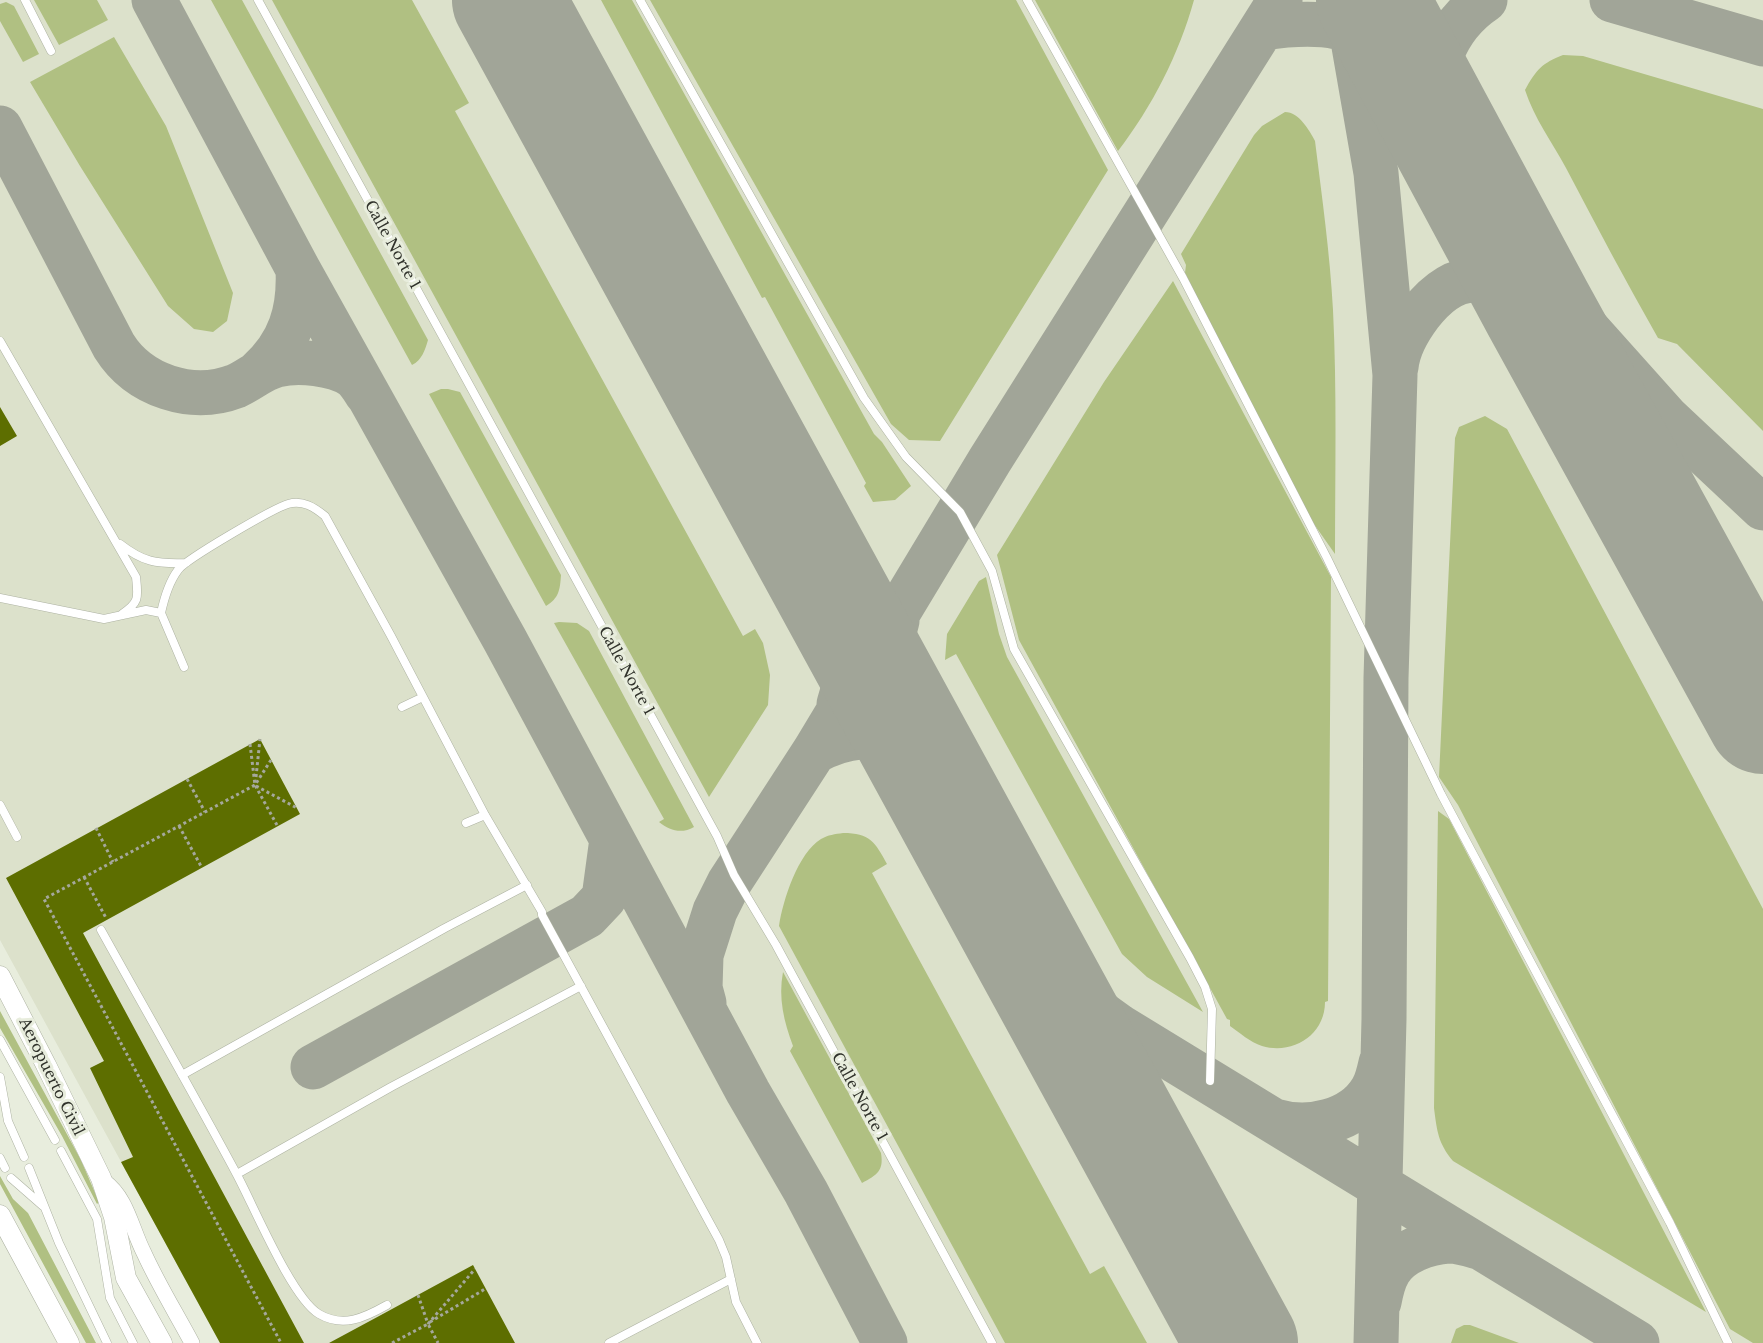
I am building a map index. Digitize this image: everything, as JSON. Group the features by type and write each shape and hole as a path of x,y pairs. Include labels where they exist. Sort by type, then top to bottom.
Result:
{"street":[{"name":"Aeropuerto Civil","path":"0,976 101,1178 114,1217 126,1278 159,1339"},
{"name":"Aeropuerto Civil","path":"101,1178 122,1200 142,1250 192,1343"},
{"path":"0,1215 69,1343"}],"lane":[{"path":"25,0 51,51"},
{"name":"Calle Norte 1","path":"258,0 717,836 734,875 793,976 992,1343"},
{"path":"640,0 864,398 906,457 960,512 992,571 1014,649 1205,987 1212,1009 1210,1081"},
{"path":"1027,0 1183,278 1327,558 1441,794 1670,1222 1728,1343"},
{"path":"0,341 136,577 138,596 134,606 119,617"},
{"path":"184,667 161,613 172,580 180,568 236,532 287,504 302,503 313,506 325,516 369,594 485,814 527,885 719,1240 726,1257 736,1302 757,1343"},
{"path":"116,541 136,556 147,560 170,564 186,563"},
{"path":"0,598 104,620 146,610 161,613"},
{"path":"402,707 423,697"},
{"path":"0,805 17,837"},
{"path":"466,823 485,814"},
{"path":"182,1075 445,928 527,885"},
{"path":"101,930 237,1174 290,1279 309,1305 317,1313 337,1321 354,1321 387,1305"},
{"path":"237,1174 391,1087 581,986"},
{"path":"0,1040 55,1140"},
{"path":"0,1077 8,1121 24,1157"},
{"path":"61,1151 97,1219 110,1298 133,1343"},
{"path":"0,1158 5,1168"},
{"path":"29,1168 44,1207 107,1343"},
{"path":"11,1178 44,1207"},
{"path":"609,1343 731,1279"}],"path":[{"path":"255,785 260,739"},
{"path":"250,744 255,785 278,827"},
{"path":"255,785 271,760"},
{"path":"187,779 205,812"},
{"path":"255,785 297,808"},
{"path":"179,826 202,868"},
{"path":"96,828 113,862"},
{"path":"84,877 106,920"},
{"path":"428,1324 475,1269"},
{"path":"392,1343 485,1289"},
{"path":"418,1295 428,1324 438,1343"}],"shaded area":[{"path":"0,0 1763,0 1763,1343 220,1343 0,940"}],"green space":[{"path":"34,0 97,0 108,20 59,45"},
{"path":"211,0 242,0 428,340 421,358 412,365"},
{"path":"272,0 412,0 469,103 455,111 743,636 755,629 763,643 770,675 768,705 709,797"},
{"path":"601,0 632,0 874,434 882,442 911,486 895,500 873,502 864,486 866,483 765,297 762,298"},
{"path":"650,0 1016,0 1108,170 940,441 909,440 891,424"},
{"path":"1035,0 1194,0 1181,40 1163,79 1142,116 1118,151"},
{"path":"6,2 14,6 39,54 23,62 0,21 0,4"},
{"path":"114,37 166,126 233,293 227,321 213,332 194,329 168,306 30,82"},
{"path":"1563,55 1583,56 1763,109 1763,431 1677,344 1658,338 1538,120 1525,90 1540,68"},
{"path":"1285,112 1299,118 1315,141 1326,226 1334,340 1335,554 1309,517 1217,339 1185,273 1186,265 1181,254 1254,135 1262,126"},
{"path":"1173,281 1331,577 1328,1001 1325,1002 1320,1024 1313,1033 1296,1045 1285,1048 1262,1046 1230,1026 1230,1020 1227,1019 1019,640 997,555 1104,382"},
{"path":"441,389 460,392 561,575 558,593 554,600 546,606 429,394"},
{"path":"1485,416 1507,429 1763,909 1763,1343 1753,1343 1730,1329 1458,805 1439,777 1455,438 1459,427"},
{"path":"986,577 999,634 1007,657 1203,1012 1147,977 1122,954 956,654 945,660 947,634 979,581"},
{"path":"554,623 577,623 589,631 694,827 676,831 659,822 664,819"},
{"path":"1438,811 1449,819 1706,1312 1453,1161 1444,1148 1437,1130 1434,1108"},
{"path":"843,833 866,837 883,856 887,864 872,873 1090,1274 1104,1266 1147,1343 1005,1343 779,926 788,891 805,855 821,839"},
{"path":"783,972 881,1153 878,1172 862,1183 790,1051 793,1046 782,1001"},
{"path":"0,1011 81,1160 99,1202 97,1204 62,1136 0,1028"},
{"path":"0,1176 13,1199 28,1213 96,1343 86,1343 0,1184"},
{"path":"1470,1325 1519,1343 1451,1343 1456,1329"}],"building":[{"path":"0,407 17,436 0,446"},
{"path":"260,739 300,814 83,933 304,1343 220,1343 121,1162 133,1157 90,1068 104,1061 6,878"},
{"path":"473,1265 515,1343 329,1343 381,1315"}],"taxiway":[{"path":"154,0 298,269 505,640 748,1092 806,1192 885,1343"},
{"path":"704,1003 700,988 701,955 715,911 729,883 814,752 990,460 1280,0"},
{"path":"1342,0 1351,29 1376,173 1395,375 1386,678 1384,1019 1376,1343"},
{"path":"1439,123 1434,88 1442,54 1459,24 1485,0"},
{"path":"1612,0 1763,44"},
{"path":"1263,28 1304,24 1338,27 1370,39 1404,60"},
{"path":"0,128 114,346 137,372 168,387 202,393 236,386 277,365 316,364 336,368 353,376 367,394"},
{"path":"1477,193 1523,257 1667,418 1763,508"},
{"path":"259,372 278,350 291,326 297,299 298,269"},
{"path":"1396,367 1404,339 1420,314 1449,287 1463,281 1477,280 1491,283 1506,289 1538,309"},
{"path":"825,578 840,625 845,656 845,672 839,704"},
{"path":"897,621 892,659 898,697 929,767"},
{"path":"1763,646 1757,664 1755,682 1757,700 1763,718"},
{"path":"814,752 836,742 874,736 898,741 912,749 929,767"},
{"path":"313,1067 587,916 604,898 612,839"},
{"path":"1011,921 1061,978 1120,1027 1637,1343"},
{"path":"1275,1121 1301,1125 1342,1117 1364,1101 1372,1090 1381,1063"},
{"path":"1379,1302 1389,1271 1407,1253 1432,1243 1449,1241 1481,1248"}],"runway":[{"path":"508,0 1242,1343"},
{"path":"1372,0 1538,309 1763,718"}]}
